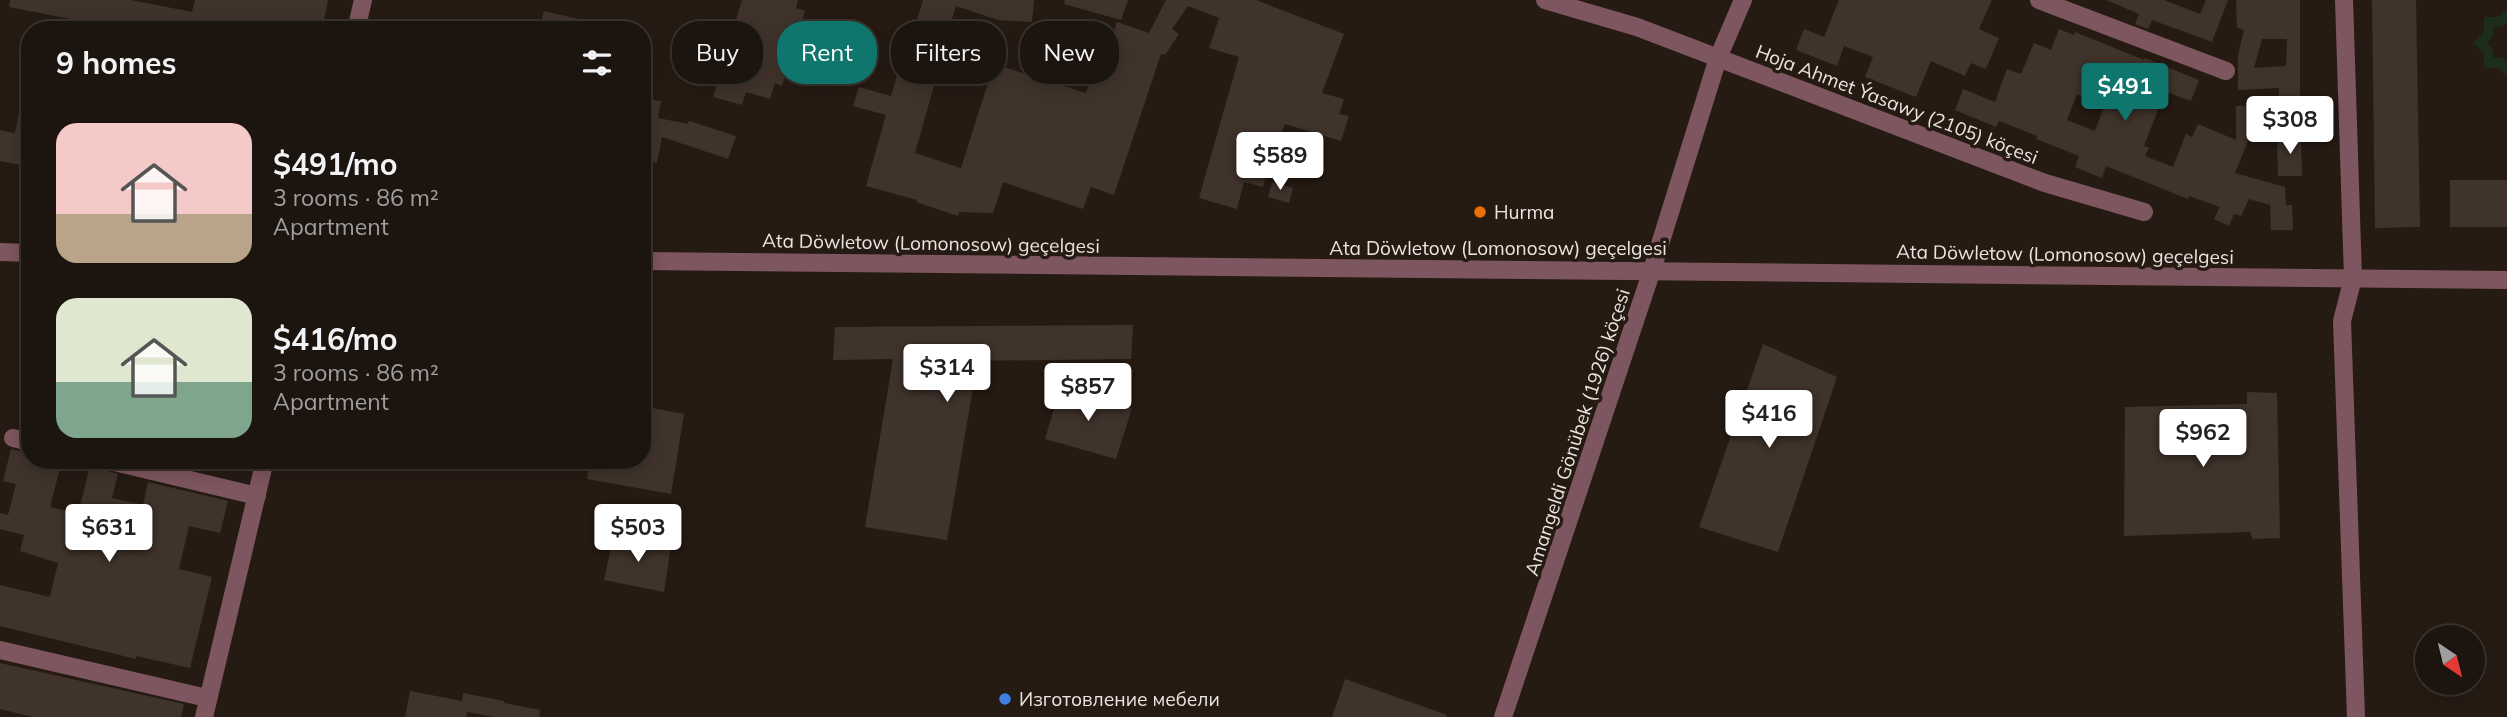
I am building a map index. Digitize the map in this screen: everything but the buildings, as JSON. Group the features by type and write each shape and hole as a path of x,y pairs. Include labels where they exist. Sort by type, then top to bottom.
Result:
{"street":[{"path":"358,21 363,0"},
{"name":"Hoja Ahmet Ýasawy (2105) köçesi","path":"1545,0 1637,27 2045,183 2144,212"},
{"name":"Hoja Ahmet Ýasawy (2105) köçesi","path":"1591,0 1637,27"},
{"name":"Amangeldi Gönübek (1926) köçesi","path":"1503,717 1652,270 1718,58 1743,0"},
{"path":"2039,0 2227,71"},
{"path":"2344,0 2353,278 2342,321 2356,717"},
{"path":"0,252 21,253"},
{"name":"Ata Döwletow (Lomonosow) geçelgesi","path":"651,261 2353,278"},
{"path":"2353,278 2507,280"},
{"path":"144,469 257,496"},
{"path":"204,717 263,469"},
{"path":"0,650 208,698"}],"green space":[{"path":"2507,8 2507,22 2493,27 2493,36 2487,43 2493,49 2493,58 2503,58 2507,63 2507,76 2499,68 2484,68 2484,53 2473,43 2484,32 2484,17 2499,17"}],"place":[{"name":"Hurma","path":"1480,212"},
{"name":"Изготовление мебели","path":"1005,699"}]}
